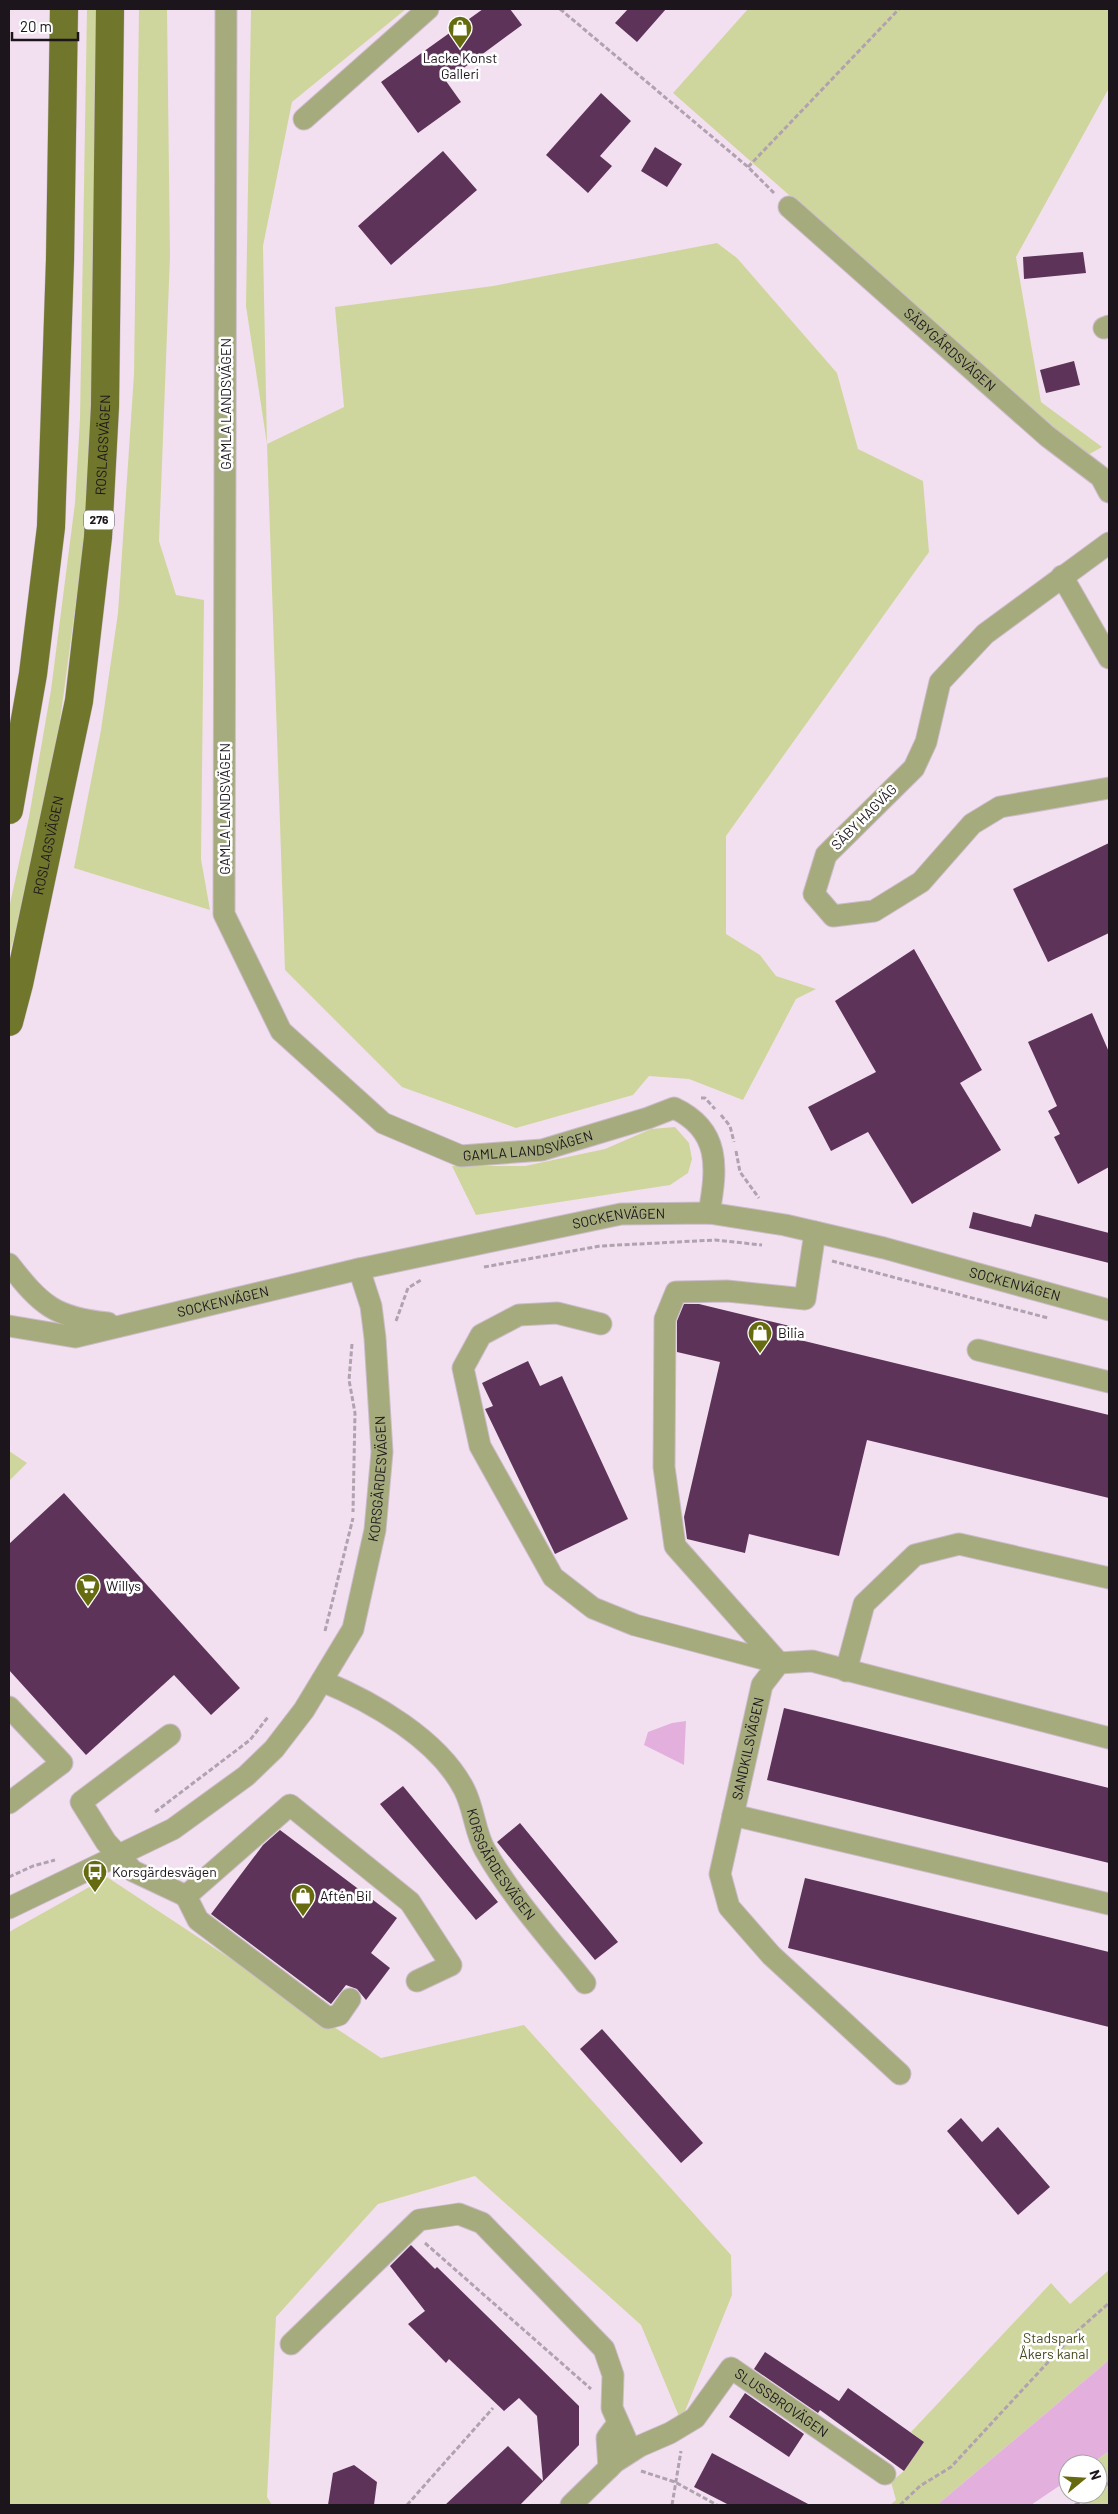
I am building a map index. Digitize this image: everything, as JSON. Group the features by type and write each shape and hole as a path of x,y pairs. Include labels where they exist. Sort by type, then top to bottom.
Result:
{"main road":[{"path":"9,810 33,674 51,526 60,260 64,9"},
{"name":"ROSLAGSVÄGEN","path":"9,1022 19,984 79,700 98,538 105,406 110,9"}],"street":[{"name":"GAMLA LANDSVÄGEN","path":"226,9 224,914 280,1031 383,1122 461,1156 542,1150 648,1118 674,1108 691,1116 712,1146 714,1181 709,1213"},
{"path":"304,119 428,9"},
{"name":"SÄBYGÅRDSVÄGEN","path":"789,207 1047,436 1107,480"},
{"name":"SÄBY HAGVÄG","path":"1109,543 985,634 940,682 926,742 914,768 826,855 814,894 834,916 874,911 921,882 972,824 1000,808 1109,788"},
{"path":"1062,576 1109,658"},
{"name":"SOCKENVÄGEN","path":"9,1326 40,1333 75,1337 359,1269 621,1214 709,1213 815,1232 884,1248 1109,1310"},
{"path":"779,1663 675,1546 664,1467 664,1319 676,1292 727,1291 805,1299 815,1232"},
{"name":"SOCKENVÄGEN","path":"9,1264 46,1306 82,1320 128,1325"},
{"name":"KORSGÄRDESVÄGEN","path":"9,1908 173,1829 246,1776 274,1749 304,1710 353,1629 375,1530 382,1452 371,1306 359,1269"},
{"path":"602,1324 557,1313 519,1315 481,1334 463,1368 480,1446 553,1577 593,1608 635,1624 779,1663 812,1662 1109,1738"},
{"path":"978,1350 1109,1382"},
{"path":"846,1671 864,1604 915,1555 959,1544 1109,1578"},
{"name":"SANDKILSVÄGEN","path":"779,1663 762,1685 720,1874 729,1906 770,1955 900,2074"},
{"name":"KORSGÄRDESVÄGEN","path":"322,1681 344,1690 401,1723 434,1750 464,1788 474,1812 484,1849 512,1890 585,1984"},
{"path":"9,1707 62,1763 9,1803"},
{"path":"170,1735 81,1802 118,1856 133,1871 186,1896 198,1920 328,2018 339,2014 350,1999"},
{"path":"186,1896 290,1805 410,1902 451,1965 417,1981"},
{"path":"733,1814 1109,1904"},
{"path":"291,2344 419,2220 459,2214 482,2223 604,2349 613,2375 612,2408 622,2431 618,2461"},
{"name":"SLUSSBROVÄGEN","path":"571,2505 618,2461 695,2418 731,2368 885,2474"},
{"path":"618,2461 607,2438 613,2430 622,2431"}],"path":[{"path":"560,9 748,167 789,207"},
{"path":"748,167 899,9"},
{"path":"696,1097 705,1098 730,1126 740,1172"},
{"path":"410,2229 612,2408"},
{"path":"900,2505 920,2486 951,2467 1075,2333 1109,2303"},
{"path":"407,2505 493,2408"},
{"path":"672,2505 682,2447 682,2425"},
{"path":"618,2461 675,2482 717,2505"}],"green space":[{"path":"87,9 97,9 88,513 55,758 27,892 9,955 9,908 29,817 51,690 75,503 80,419"},
{"path":"139,9 167,9 170,256 159,541 176,595 204,600 201,859 210,910 74,868 101,730 118,613 134,374"},
{"path":"251,9 406,9 292,102 263,246 267,444 246,306"},
{"path":"748,9 1109,9 1109,88 1016,257 1041,402 1102,447 1086,456 673,93"},
{"path":"717,243 737,258 837,373 858,449 923,481 929,552 726,836 726,934 760,955 776,976 816,989 796,999 743,1100 689,1079 649,1076 633,1095 516,1128 402,1087 285,970 267,444 344,407 335,307 493,286"},
{"path":"675,1127 689,1143 692,1159 688,1173 670,1185 476,1215 452,1166 525,1166 605,1149 651,1129"},
{"path":"9,1451 27,1463 9,1481"},
{"path":"107,1877 381,2058 524,2025 731,2255 732,2295 681,2421 641,2325 475,2176 378,2204 276,2317 267,2497 272,2505 9,2505 9,1932"},
{"name":"Stadspark Åkers kanal","path":"1109,2270 1109,2360 937,2505 890,2505 896,2500 891,2482 904,2471 924,2442 911,2432 1051,2283 1070,2304"},
{"path":"1109,2451 1109,2505 1084,2505 1108,2504 1108,2454 1105,2454"}],"shaded area":[{"path":"686,1721 684,1765 644,1745 648,1732 672,1723"},
{"path":"1109,2360 1109,2451 1105,2454 1058,2454 1058,2487 1031,2505 937,2505"}],"building":[{"path":"483,9 510,9 522,25 446,81 461,102 418,133 381,82"},
{"path":"628,9 666,9 637,42 615,23"},
{"path":"601,93 631,121 600,156 612,166 588,193 546,155"},
{"path":"655,147 682,164 667,187 641,171"},
{"path":"443,151 477,190 391,265 358,226"},
{"path":"1083,252 1086,273 1024,279 1023,257"},
{"path":"1074,361 1080,385 1046,393 1040,370"},
{"path":"1109,843 1109,933 1048,962 1013,889"},
{"path":"914,949 982,1070 960,1083 1001,1150 912,1204 868,1132 831,1151 808,1107 876,1072 835,1001"},
{"path":"1092,1013 1109,1052 1109,1167 1078,1184 1054,1137 1060,1134 1048,1111 1057,1106 1028,1042"},
{"path":"973,1212 1031,1227 1035,1214 1109,1233 1109,1263 969,1228"},
{"path":"684,1304 699,1304 798,1328 796,1339 1109,1415 1109,1498 867,1440 839,1556 749,1534 745,1553 687,1539 684,1517 720,1362 677,1352 677,1321"},
{"path":"528,1361 540,1386 562,1376 628,1519 555,1554 485,1409 493,1406 482,1383"},
{"name":"Willys","path":"64,1493 240,1688 211,1715 174,1675 86,1755 9,1670 9,1544"},
{"path":"784,1708 1109,1788 1109,1863 767,1780"},
{"path":"403,1786 498,1902 476,1920 380,1804"},
{"path":"520,1823 618,1942 595,1960 497,1842"},
{"name":"Aftén Bil","path":"280,1830 397,1918 371,1953 390,1968 366,2000 357,1989 346,1985 331,2004 211,1914 263,1845"},
{"path":"805,1878 1109,1952 1109,2027 788,1948"},
{"path":"602,2029 703,2143 681,2163 580,2049"},
{"path":"961,2118 982,2142 998,2127 1050,2187 1018,2215 947,2131"},
{"path":"411,2245 435,2269 437,2267 579,2406 579,2445 520,2505 445,2505 508,2446 543,2481 537,2416 519,2398 504,2411 449,2359 446,2363 408,2324 425,2311 390,2266"},
{"path":"765,2352 839,2401 848,2388 924,2442 904,2471 820,2410 818,2413 754,2369"},
{"path":"745,2393 804,2434 789,2457 729,2417"},
{"path":"712,2453 810,2505 729,2505 694,2487"},
{"path":"354,2465 377,2482 374,2505 328,2505 333,2473"}],"place":[{"name":"Lacke Konst Galleri","path":"460,49"},
{"name":"Bilia","path":"760,1354"},
{"name":"Willys","path":"88,1607"},
{"name":"Korsgärdesvägen","path":"95,1893"},
{"name":"Aftén Bil","path":"303,1917"}]}
